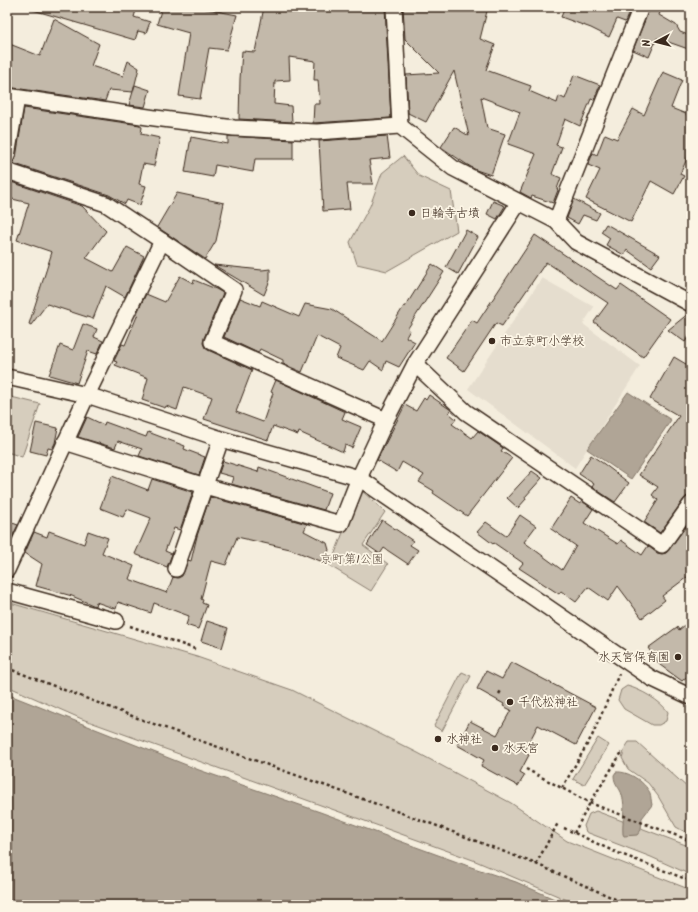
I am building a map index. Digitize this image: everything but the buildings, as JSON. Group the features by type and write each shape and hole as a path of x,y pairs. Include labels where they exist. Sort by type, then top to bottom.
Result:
{"street":[{"path":"394,7 400,126"},
{"path":"556,221 642,7"},
{"path":"7,156 12,97 234,128 317,132 400,126 453,168 556,221 576,242 691,304"},
{"path":"7,171 106,204 234,290 212,342 386,420"},
{"path":"65,442 205,486 341,524 359,478 386,420 415,364 519,202"},
{"path":"7,570 87,395 162,241"},
{"path":"415,364 466,412 662,545 691,504"},
{"path":"7,377 87,395 221,439 359,478 651,678 689,692"},
{"path":"176,569 221,439"},
{"path":"7,591 116,621"}],"path":[{"path":"116,621 195,649"},
{"path":"562,788 592,736 626,661"},
{"path":"7,668 140,719 432,824 536,864 629,905"},
{"path":"499,694 502,689"},
{"path":"574,833 590,803 622,752"},
{"path":"526,769 590,803 691,841"},
{"path":"536,864 558,823"},
{"path":"564,828 613,851 691,881"}],"shaded area":[{"path":"542,278 594,307 583,324 640,366 575,468 468,389"},
{"path":"628,392 671,420 631,479 587,449"},
{"path":"7,694 199,770 516,882 568,905 7,905"},
{"path":"616,772 626,773 640,781 650,793 652,805 642,818 641,830 637,835 624,836 623,834 624,804 621,792 614,778"}],"green space":[{"path":"403,156 419,176 451,191 457,231 387,271 357,264 350,242 370,206 382,173"},
{"path":"7,396 40,404 22,457 7,452"},
{"name":"京町第1公園","path":"360,489 385,512 363,545 388,564 371,591 330,566"},
{"path":"7,602 197,657 292,690 418,753 511,803 567,841 691,890 691,905 579,905 473,860 82,719 7,686"},
{"path":"462,672 471,676 442,731 434,726"},
{"path":"627,686 644,693 665,708 668,712 666,721 659,725 652,725 624,709 618,700 621,690"},
{"path":"598,738 609,745 584,785 573,779"},
{"path":"629,742 637,742 689,789 691,793 691,835 676,827 658,796 648,783 628,769 622,758 625,748"},
{"path":"596,811 691,847 691,875 651,857 586,832 584,826 589,814"}],"place":[{"name":"日輪寺古墳","path":"412,213"},
{"name":"市立京町小学校","path":"492,341"},
{"name":"水天宮保育園","path":"678,657"},
{"name":"千代松神社","path":"510,702"},
{"name":"水神社","path":"438,739"},
{"name":"水天宮","path":"495,748"}]}
